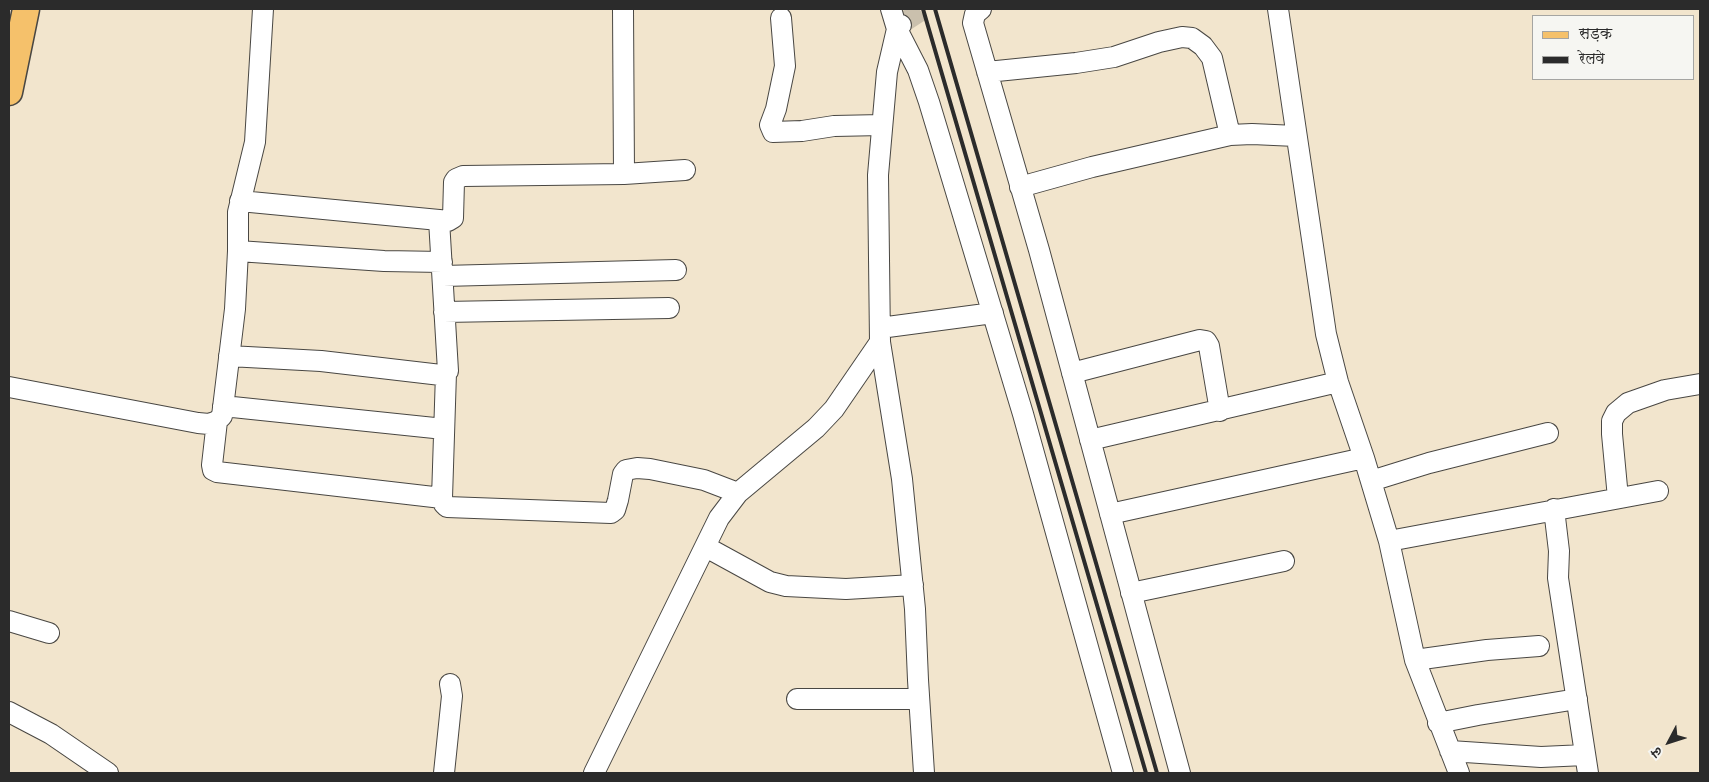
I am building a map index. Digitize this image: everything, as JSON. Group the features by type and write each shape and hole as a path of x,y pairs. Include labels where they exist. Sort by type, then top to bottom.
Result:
{"main road":[{"path":"9,92 26,9"}],"street":[{"path":"263,9 255,142 237,219 238,251 235,308 212,465 213,470 442,498"},
{"path":"623,9 624,174"},
{"path":"981,9 975,14 973,23 1039,250 1180,773"},
{"path":"1278,9 1326,334 1338,382 1364,458 1389,541 1415,660 1459,773"},
{"path":"781,18 785,66 776,109 770,125 773,132 802,131 834,126 882,125"},
{"path":"897,20 887,72 878,175 880,335 902,479 913,585 924,773"},
{"path":"897,20 918,70 993,313 1123,773"},
{"path":"987,72 1114,57 1159,42 1182,37 1192,38 1203,46 1212,58 1230,135"},
{"path":"1020,187 1092,167 1230,135 1296,136"},
{"path":"240,201 448,221 453,218 454,182 458,178 624,174 685,170"},
{"path":"439,220 448,370 446,373 444,429 442,498 444,504 452,508 611,513 615,510 623,474 626,470 637,468 704,480 738,493"},
{"path":"238,251 384,261 442,269 676,270"},
{"path":"444,312 669,308"},
{"path":"594,773 720,518 738,493 816,428 834,409 880,335 993,313"},
{"path":"1072,372 1200,340 1206,342 1209,346 1220,411"},
{"path":"229,356 321,361 441,375 446,373"},
{"path":"1090,440 1338,382"},
{"path":"1618,498 1612,434 1612,422 1616,413 1628,403 1665,390 1700,384"},
{"path":"9,387 198,423 209,424 220,414 444,429"},
{"path":"1371,481 1429,463 1548,433"},
{"path":"1110,514 1364,458"},
{"path":"1389,541 1658,491"},
{"path":"1450,751 1541,757 1586,764 1558,578 1560,561 1554,510"},
{"path":"706,547 770,582 786,586 846,589 913,585"},
{"path":"1131,593 1284,561"},
{"path":"9,621 49,634"},
{"path":"1415,660 1487,650 1539,646"},
{"path":"444,773 452,696 450,684"},
{"path":"1438,723 1577,698"},
{"path":"797,699 919,699"},
{"path":"9,712 51,734 108,773"}],"tunnel":[{"path":"904,22 924,9"}],"railway":[{"path":"923,9 1146,773"},
{"path":"935,9 1157,773"}]}
